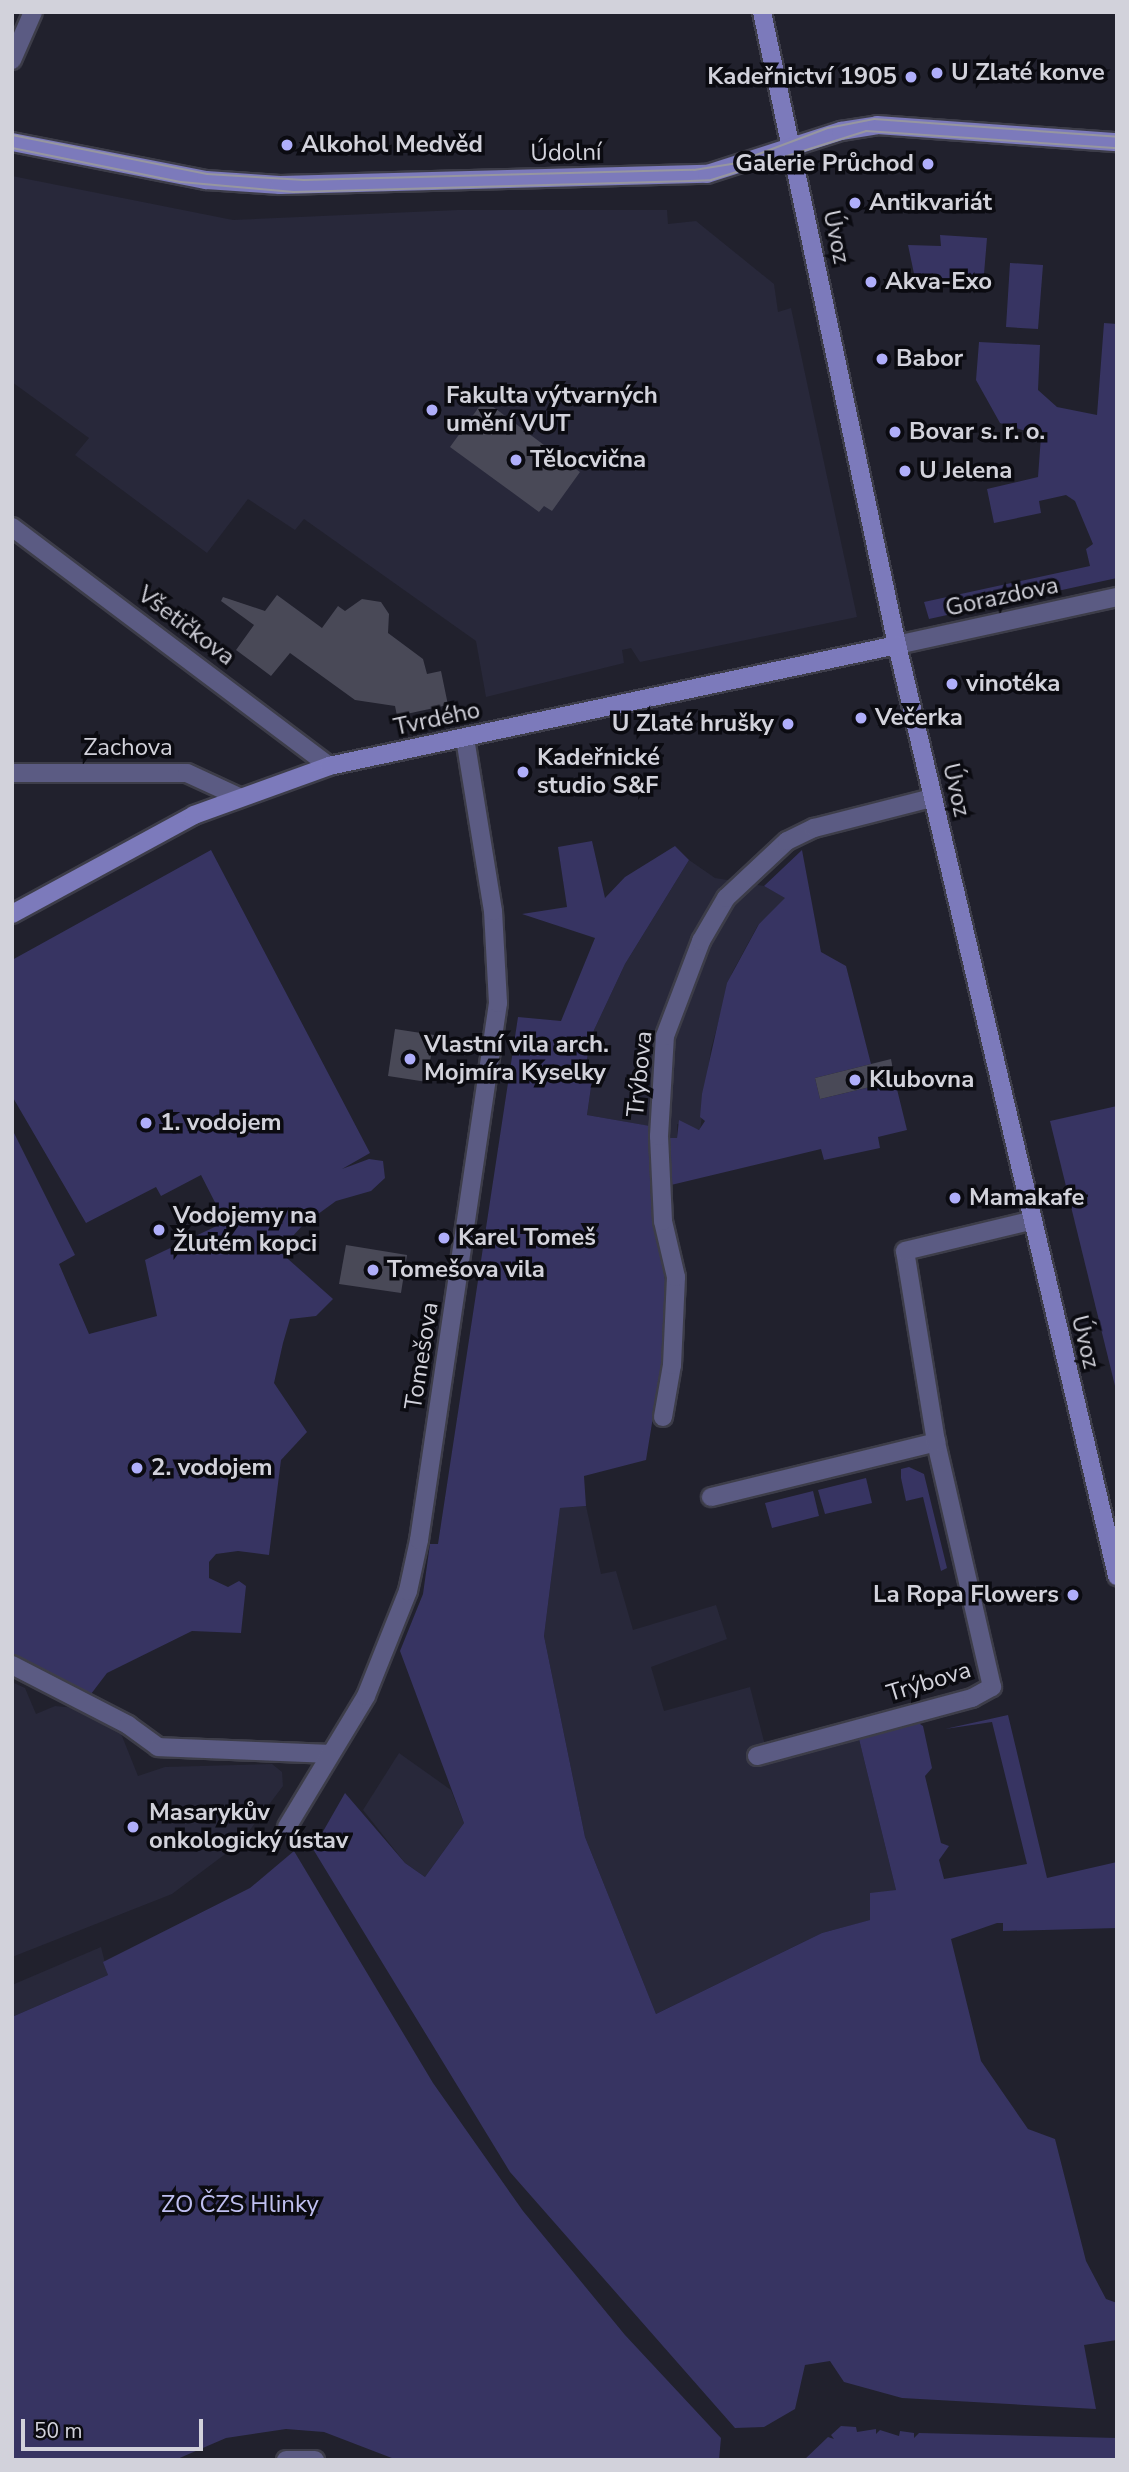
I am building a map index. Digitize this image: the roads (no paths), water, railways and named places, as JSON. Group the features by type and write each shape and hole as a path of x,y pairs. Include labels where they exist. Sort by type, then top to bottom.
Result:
{"street":[{"path":"12,60 33,12"},
{"name":"Úvoz","path":"762,12 897,645 1030,1221 1117,1576"},
{"name":"Údolní","path":"12,142 179,175 280,186 690,176 730,170 841,131 877,125 1117,142"},
{"name":"Všetičkova","path":"12,527 329,766"},
{"name":"Gorazdova","path":"897,645 1117,597"},
{"name":"Tvrdého","path":"12,914 239,797 329,766 897,645"},
{"name":"Tomešova","path":"287,1827 366,1696 408,1591 494,1040 497,948 466,738"},
{"name":"Zachova","path":"12,773 187,773 239,797"},
{"name":"Trýbova","path":"663,1417 672,1365 676,1278 663,1221 659,1148 665,1036 701,941 726,898 786,841 814,828 932,798"},
{"name":"Trýbova","path":"757,1756 972,1698 992,1687 936,1442 905,1251 1030,1221"},
{"path":"711,1497 936,1442"},
{"path":"12,1665 128,1725 158,1748 329,1754"},
{"path":"286,2460 315,2460"}],"tram line":[{"path":"12,135 207,174 304,180 694,170 732,164 828,128 874,119 1117,137"},
{"path":"12,148 181,182 294,192 711,180 866,131 1117,148"}],"place":[{"name":"U Zlaté konve","path":"937,73"},
{"name":"Kadeřnictví 1905","path":"911,77"},
{"name":"Alkohol Medvěd","path":"287,145"},
{"name":"Galerie Průchod","path":"928,164"},
{"name":"Antikvariát","path":"855,203"},
{"name":"Akva-Exo","path":"871,282"},
{"name":"Babor","path":"882,359"},
{"name":"Fakulta výtvarných umění VUT","path":"432,410"},
{"name":"Bovar s. r. o.","path":"895,432"},
{"name":"Tělocvična","path":"516,460"},
{"name":"U Jelena","path":"905,471"},
{"name":"vinotéka","path":"952,684"},
{"name":"Večerka","path":"861,718"},
{"name":"U Zlaté hrušky","path":"788,724"},
{"name":"Kadeřnické studio S&F","path":"523,772"},
{"name":"Vlastní vila arch. Mojmíra Kyselky","path":"410,1059"},
{"name":"Klubovna","path":"855,1080"},
{"name":"1. vodojem","path":"146,1123"},
{"name":"Mamakafe","path":"955,1198"},
{"name":"Vodojemy na Žlutém kopci","path":"159,1230"},
{"name":"Karel Tomeš","path":"444,1238"},
{"name":"Tomešova vila","path":"373,1270"},
{"name":"2. vodojem","path":"137,1468"},
{"name":"La Ropa Flowers","path":"1073,1595"},
{"name":"Masarykův onkologický ústav","path":"133,1827"}],"park label":[{"name":"ZO ČZS Hlinky","path":"240,2205"}]}
